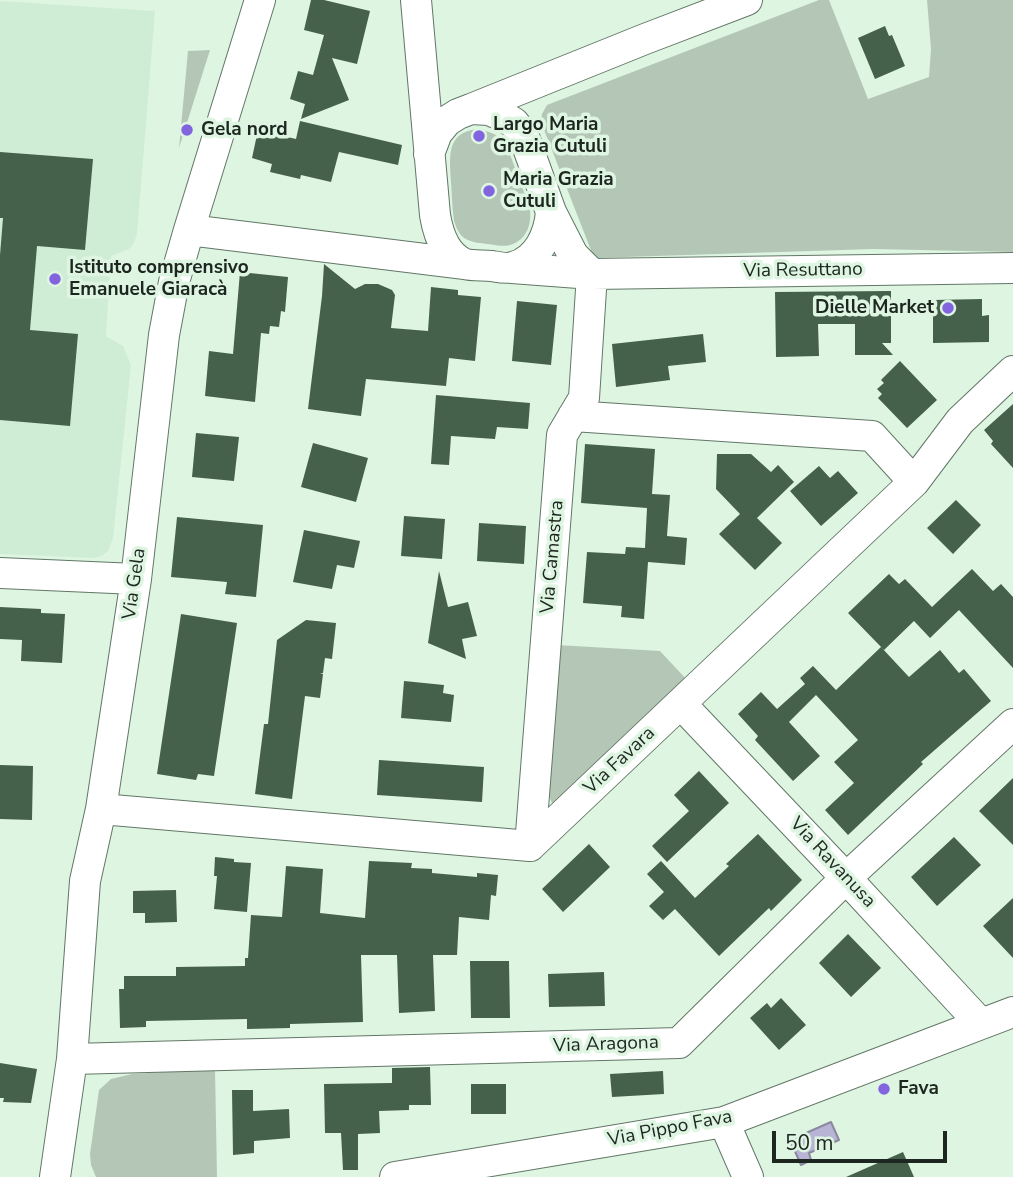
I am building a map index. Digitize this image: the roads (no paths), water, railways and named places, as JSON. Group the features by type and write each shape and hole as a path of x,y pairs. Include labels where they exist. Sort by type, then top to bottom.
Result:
{"street":[{"name":"Via Gela","path":"55,1177 72,1059 85,881 101,809 136,579 164,335 174,282 260,0"},
{"path":"416,0 438,234 449,253 465,264"},
{"path":"429,153 436,133 447,121 471,109 747,0"},
{"path":"543,79 525,101 523,134 551,212 573,255 592,274"},
{"path":"471,109 489,110 503,116 514,123 523,134"},
{"path":"189,230 390,256 512,268 528,259 542,244 551,212"},
{"path":"390,256 417,243 435,215"},
{"name":"Via Resuttano","path":"512,268 592,274 1013,268"},
{"name":"Via Camastra","path":"530,846 562,435 584,398 592,274"},
{"name":"Via Favara","path":"530,846 914,482 960,421 1013,371"},
{"path":"573,416 872,436 914,482"},
{"path":"0,573 136,579"},
{"name":"Via Ravanusa","path":"681,704 981,1024"},
{"name":"Via Aragona","path":"72,1059 679,1043 846,878 1013,724"},
{"path":"101,809 530,846"},
{"name":"Via Pippo Fava","path":"395,1177 724,1122 1013,1012"},
{"path":"724,1122 748,1177"}],"place":[{"name":"Gela nord","path":"187,130"},
{"name":"Largo Maria Grazia Cutuli","path":"479,136"},
{"name":"Maria Grazia Cutuli","path":"489,191"},
{"name":"Istituto comprensivo Emanuele Giaracà","path":"55,279"},
{"name":"Dielle Market","path":"948,308"},
{"name":"Fava","path":"884,1089"}]}
